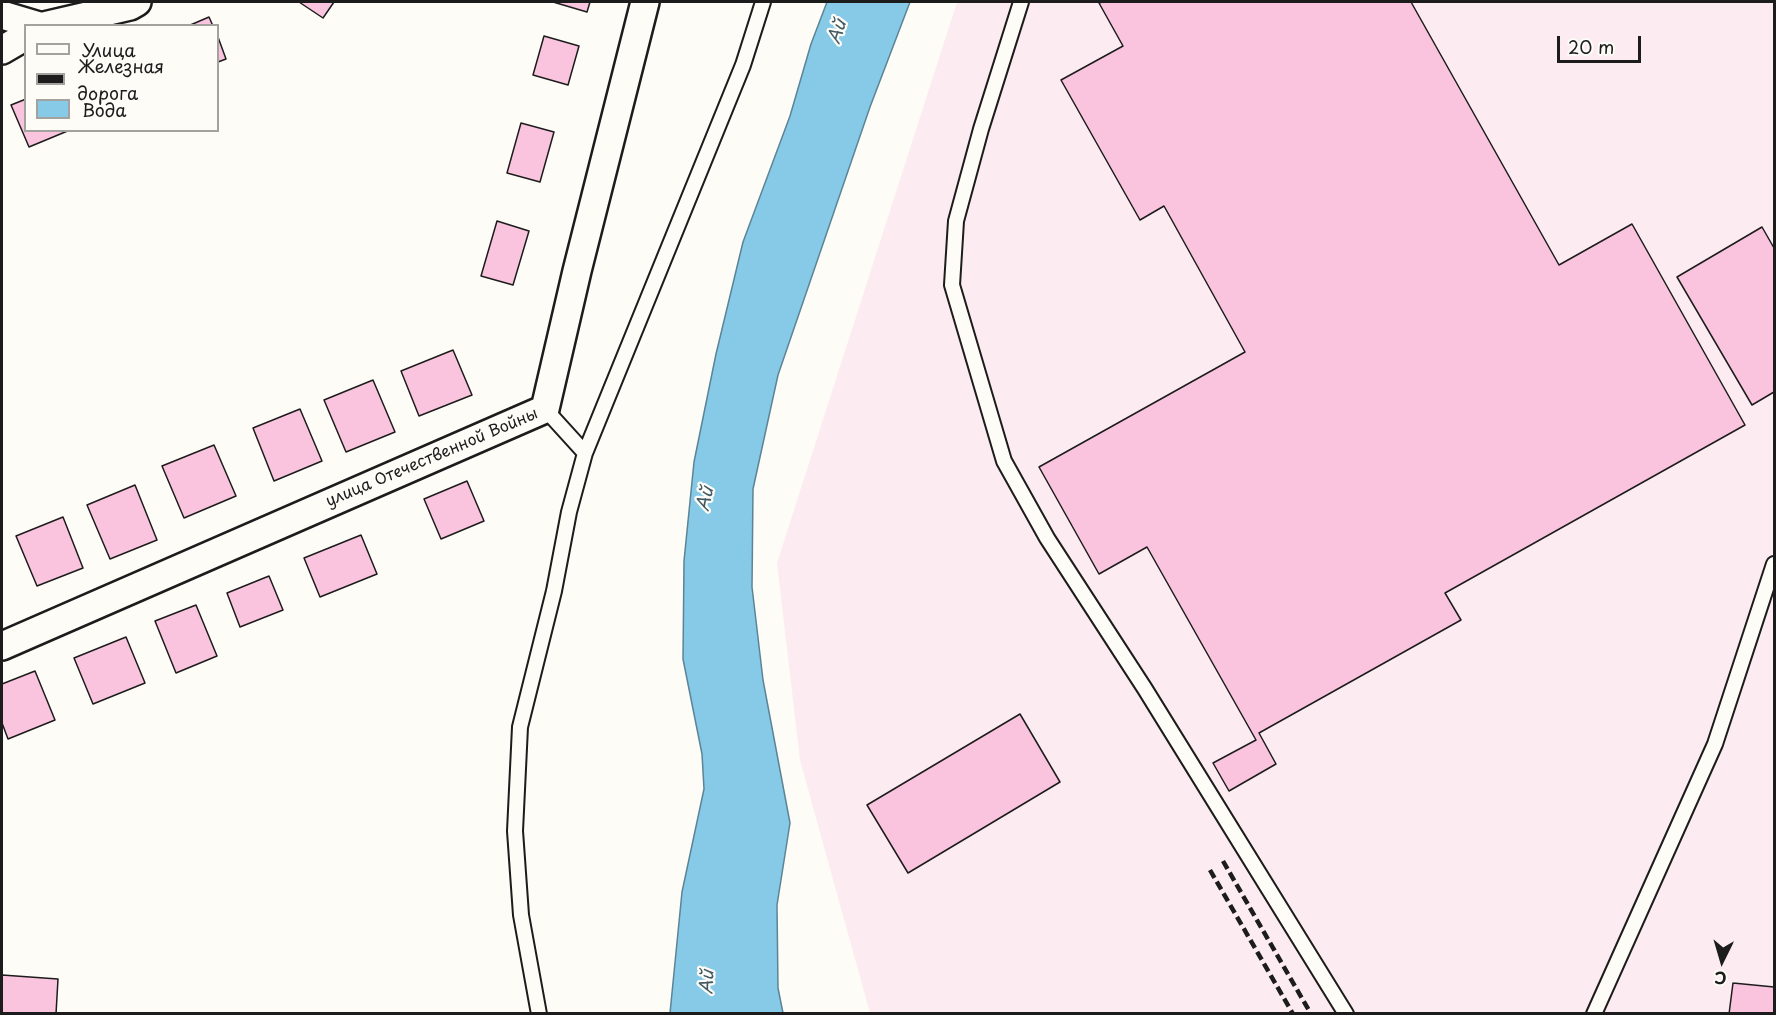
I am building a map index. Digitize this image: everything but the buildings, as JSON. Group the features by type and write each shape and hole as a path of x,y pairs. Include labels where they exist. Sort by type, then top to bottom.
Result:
{"street":[{"path":"50,24 129,6 137,2"},
{"name":"улица Отечественной Войны","path":"2,646 545,409 577,271 645,2"},
{"path":"2,15 34,24"},
{"path":"2,50 24,37"}],"lane":[{"path":"538,1014 521,915 515,831 520,727 554,591 569,512 585,453 738,76 763,2"},
{"path":"1021,2 981,129 956,221 952,285 1004,461 1047,538 1145,689 1346,1014"},
{"path":"545,409 585,453"},
{"path":"1593,1014 1715,744 1774,564"}],"shaded area":[{"path":"957,2 1774,2 1774,1013 870,1013 800,760 777,563"}],"water":[{"name":"Ай","path":"827,2 910,2 870,107 778,375 753,489 752,587 763,680 790,823 777,905 778,988 783,1013 670,1013 682,892 704,789 702,754 683,659 684,561 694,462 716,354 743,242 790,116 811,44"}],"railway":[{"path":"1223,861 1311,1014"},
{"path":"1210,870 1293,1014"}]}
